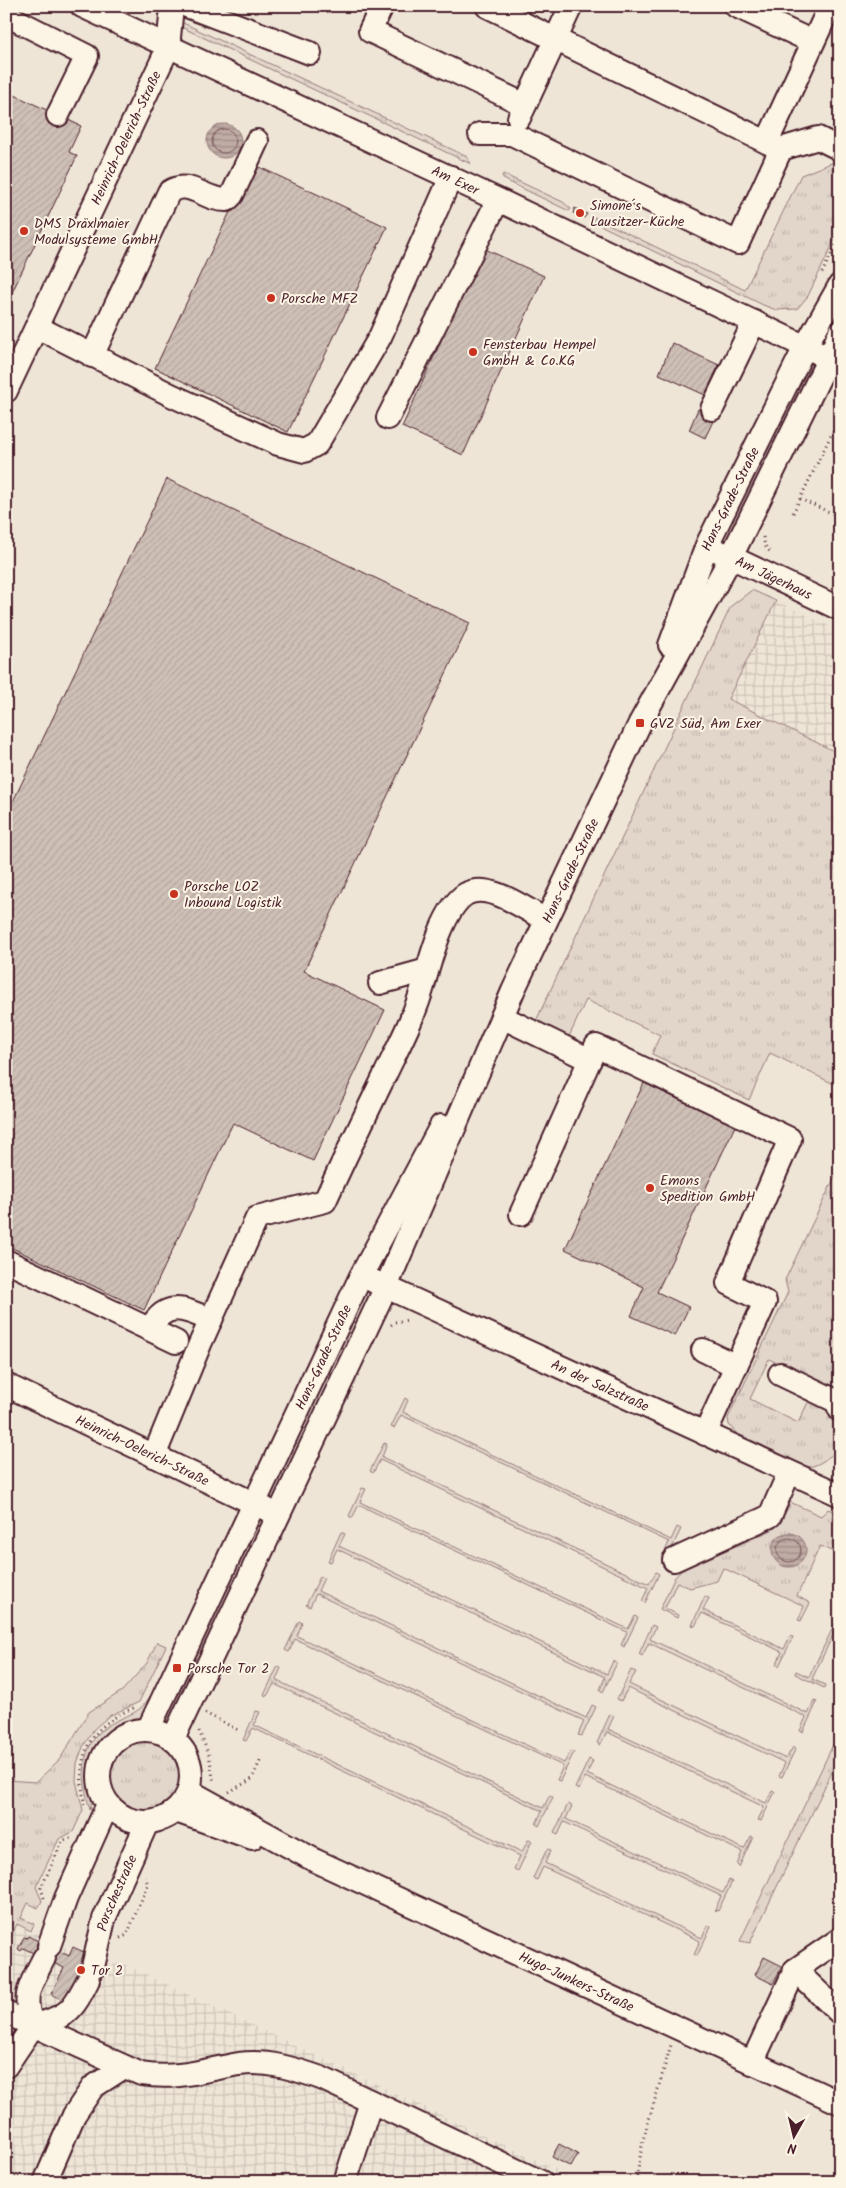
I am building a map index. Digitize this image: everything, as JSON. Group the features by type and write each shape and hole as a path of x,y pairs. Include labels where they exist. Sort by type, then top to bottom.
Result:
{"street":[{"name":"Am Exer","path":"82,6 168,48 498,200 829,358"},
{"name":"Heinrich-Oelerich-Straße","path":"6,391 168,48 172,6"},
{"path":"187,6 310,54"},
{"path":"382,6 370,31 525,105"},
{"path":"487,6 774,145 818,138 840,149"},
{"path":"512,134 571,6"},
{"path":"736,6 813,42"},
{"path":"480,134 512,134 738,243 813,42 830,6"},
{"path":"6,15 87,56 58,116"},
{"path":"92,356 169,192 177,187 186,187 211,198 227,200 232,195 257,141"},
{"path":"37,327 92,356 278,444 304,451 317,444 380,337 451,178"},
{"path":"388,418 498,200"},
{"name":"Hans-Grade-Straße","path":"640,723 707,545 805,347 829,282"},
{"path":"712,409 754,322"},
{"name":"Hans-Grade-Straße","path":"173,1739 386,1287 513,991 546,920 640,723 731,557 840,332"},
{"name":"Am Jägerhaus","path":"707,545 840,608"},
{"path":"154,1456 211,1320 257,1218 325,1200 417,1008 427,970 453,906 467,894 484,891 502,895 546,920"},
{"path":"380,983 427,970"},
{"name":"Hans-Grade-Straße","path":"148,1730 361,1276 513,991"},
{"path":"502,1017 590,1060"},
{"path":"521,1214 596,1046 790,1139 728,1283 765,1302 705,1434"},
{"path":"6,1261 176,1342"},
{"name":"An der Salzstraße","path":"361,1276 789,1473 840,1494"},
{"path":"150,1329 157,1317 170,1309 186,1310 211,1320"},
{"path":"703,1350 736,1366"},
{"path":"780,1374 836,1402 840,1410"},
{"name":"Heinrich-Oelerich-Straße","path":"6,1385 278,1515"},
{"path":"674,1560 770,1516 789,1473"},
{"path":"148,1730 161,1732 173,1739 183,1749 190,1762 192,1777 189,1791 176,1811 163,1819 147,1823 132,1820 119,1814 108,1804 101,1791 99,1776 101,1761 108,1748 119,1738 133,1732 148,1730"},
{"name":"Hugo-Junkers-Straße","path":"189,1791 314,1860 840,2103"},
{"path":"33,2026 27,2010 27,1992 46,1952 66,1898 108,1804"},
{"name":"Hugo-Junkers-Straße","path":"176,1811 314,1860"},
{"name":"Porschestraße","path":"33,2026 56,2019 75,2006 96,1960 104,1919 147,1823"},
{"path":"752,2063 795,1970 840,1939"},
{"path":"795,1970 840,2013"},
{"path":"6,2013 141,2074 161,2077 180,2076 240,2064 264,2063 290,2067 321,2078 541,2182"},
{"path":"6,2066 33,2026"},
{"path":"44,2182 74,2115 93,2087 124,2067"},
{"path":"345,2182 371,2102"}],"path":[{"path":"829,282 840,236"},
{"path":"793,513 840,417"},
{"path":"800,498 840,517"},
{"path":"763,535 765,546 773,556"},
{"path":"384,1330 395,1322 411,1320"},
{"path":"87,1811 83,1796 81,1764 87,1749 97,1731 111,1719 142,1705"},
{"path":"200,1717 202,1712 238,1730"},
{"path":"199,1728 209,1755 215,1787"},
{"path":"222,1796 252,1779 261,1759"},
{"path":"46,1901 41,1888 63,1840 74,1836"},
{"path":"116,1939 127,1935 131,1927 148,1884 144,1873"},
{"path":"636,2182 643,2140 676,2028"}],"shaded area":[{"path":"6,6 840,6 840,2182 583,2182 122,1963 108,1966 74,1947 72,1950 6,1919"},
{"path":"776,601 840,631 840,754 728,699"},
{"path":"6,1919 71,1950 73,1947 108,1966 122,1963 583,2182 6,2182"}],"green space":[{"path":"179,21 466,156 471,164 179,26"},
{"path":"836,161 840,163 840,229 808,296 797,309 776,310 763,305 592,221 594,217 745,290 801,175"},
{"path":"503,174 563,202 571,209 569,211 505,180 502,176"},
{"path":"752,590 776,601 728,699 840,754 840,1087 770,1053 749,1100 652,1054 660,1035 586,1000 568,1039 535,1023 731,606"},
{"path":"840,1166 840,1393 769,1359 750,1399 798,1423 812,1394 833,1411 839,1423 840,1450 821,1462 808,1467 736,1433 729,1425 728,1418 788,1292 785,1280"},
{"path":"405,1398 408,1400 403,1412 671,1540 677,1527 681,1529 667,1558 663,1556 669,1542 401,1415 394,1428 391,1427"},
{"path":"384,1443 387,1444 382,1457 649,1584 656,1572 659,1574 645,1603 642,1601 648,1588 380,1460 373,1473 370,1471"},
{"path":"362,1488 366,1489 360,1502 628,1629 635,1616 638,1618 624,1647 621,1645 627,1632 359,1505 352,1518 349,1516"},
{"path":"790,1502 821,1516 828,1509 840,1514 840,1549 838,1554 820,1546 797,1596 810,1603 801,1621 798,1620 804,1606 723,1568 717,1581 690,1588 677,1582 665,1608 678,1615 677,1618 660,1609 675,1577 682,1570 774,1529 780,1523"},
{"path":"341,1532 345,1534 339,1546 607,1674 613,1661 617,1663 603,1692 600,1690 605,1677 337,1549 331,1562 328,1561"},
{"path":"320,1577 324,1578 318,1591 586,1718 592,1705 596,1707 582,1736 578,1735 584,1721 316,1594 310,1607 306,1605"},
{"path":"705,1596 709,1598 703,1610 784,1649 790,1636 793,1637 779,1666 776,1665 782,1652 702,1613 695,1626 692,1625"},
{"path":"840,1613 840,1620 812,1679 825,1685 824,1688 795,1674 796,1671 809,1677"},
{"path":"299,1621 302,1623 297,1636 564,1763 571,1751 574,1752 560,1781 557,1780 563,1766 295,1639 289,1652 285,1650"},
{"path":"652,1625 656,1627 650,1639 808,1714 814,1701 817,1702 803,1732 800,1731 806,1717 649,1643 642,1656 639,1654"},
{"path":"157,1642 166,1646 139,1702 109,1716 94,1729 83,1747 77,1763 76,1781 83,1810 73,1832 59,1839 36,1887 42,1901 38,1908 28,1903 21,1918 34,1924 31,1931 17,1924 6,1947 6,1780 36,1782 60,1759 89,1712 122,1691 147,1663"},
{"path":"278,1666 281,1668 276,1680 543,1808 550,1795 553,1797 539,1826 536,1824 542,1811 274,1684 267,1696 264,1695"},
{"path":"631,1670 636,1672 629,1684 786,1759 793,1747 796,1748 782,1777 779,1776 785,1763 628,1688 621,1701 617,1699"},
{"path":"151,1695 156,1697 143,1716 120,1726 96,1747 90,1767 90,1810 84,1770 89,1747 105,1728 137,1711"},
{"path":"256,1711 260,1712 254,1725 522,1852 528,1840 532,1841 518,1871 514,1869 520,1856 253,1728 246,1741 243,1740"},
{"path":"610,1714 614,1716 608,1729 766,1803 772,1791 775,1792 761,1821 758,1820 764,1807 607,1732 600,1745 597,1743"},
{"path":"840,1730 840,1755 750,1943 740,1941"},
{"path":"145,1740 158,1743 170,1750 177,1762 180,1775 177,1788 170,1800 158,1807 145,1810 132,1807 120,1800 113,1788 110,1775 113,1762 120,1750 132,1743"},
{"path":"589,1759 593,1761 587,1774 744,1849 751,1836 753,1837 739,1867 737,1865 742,1852 585,1777 579,1790 575,1788"},
{"path":"568,1804 572,1806 566,1819 723,1893 729,1880 732,1882 718,1911 715,1910 721,1896 564,1822 558,1835 554,1833"},
{"path":"547,1849 551,1850 545,1863 702,1938 708,1925 711,1927 697,1956 694,1955 700,1941 543,1867 537,1880 533,1878"}],"water":[{"path":"224,124 231,125 236,129 240,134 240,148 236,153 231,157 224,158 217,157 212,153 208,148 207,141 208,134 212,129 217,125"},
{"path":"789,1533 796,1534 801,1538 805,1543 805,1557 801,1562 796,1566 789,1567 782,1566 777,1562 773,1557 772,1550 773,1543 777,1538 782,1534"}],"building":[{"name":"DMS Dräxlmaier Modulsysteme GmbH","path":"6,91 81,126 69,152 77,156 6,305"},
{"name":"Porsche MFZ","path":"253,164 387,227 288,432 155,368"},
{"name":"Simone´s Lausitzer-Küche","path":"575,208 587,214 584,218 573,213"},
{"name":"Fensterbau Hempel GmbH & Co.KG","path":"483,248 544,276 463,455 402,427"},
{"path":"672,343 719,365 705,395 659,374"},
{"path":"698,409 715,417 705,438 689,430"},
{"name":"Porsche LOZ Inbound Logistik","path":"167,479 470,623 304,971 385,1010 313,1161 233,1123 144,1310 6,1245 6,816"},
{"name":"Emons Spedition GmbH","path":"644,1083 735,1126 657,1292 689,1307 675,1336 631,1316 644,1287 565,1249"},
{"name":"Tor 2","path":"28,1936 69,1956 73,1947 88,1954 84,1963 105,1972 99,1985 79,1975 66,2002 51,1994 64,1968 23,1948 21,1951 18,1949 24,1937 27,1938"},
{"path":"764,1957 782,1966 773,1984 755,1975"},
{"path":"559,2144 578,2154 571,2167 552,2157"}],"place":[{"name":"Simone´s Lausitzer-Küche","path":"580,213"},
{"name":"DMS Dräxlmaier Modulsysteme GmbH","path":"24,231"},
{"name":"Porsche MFZ","path":"271,298"},
{"name":"Fensterbau Hempel GmbH & Co.KG","path":"473,352"},
{"name":"GVZ Süd, Am Exer","path":"640,723"},
{"name":"Porsche LOZ Inbound Logistik","path":"174,894"},
{"name":"Emons Spedition GmbH","path":"650,1188"},
{"name":"Porsche Tor 2","path":"177,1668"},
{"name":"Tor 2","path":"81,1970"}]}
